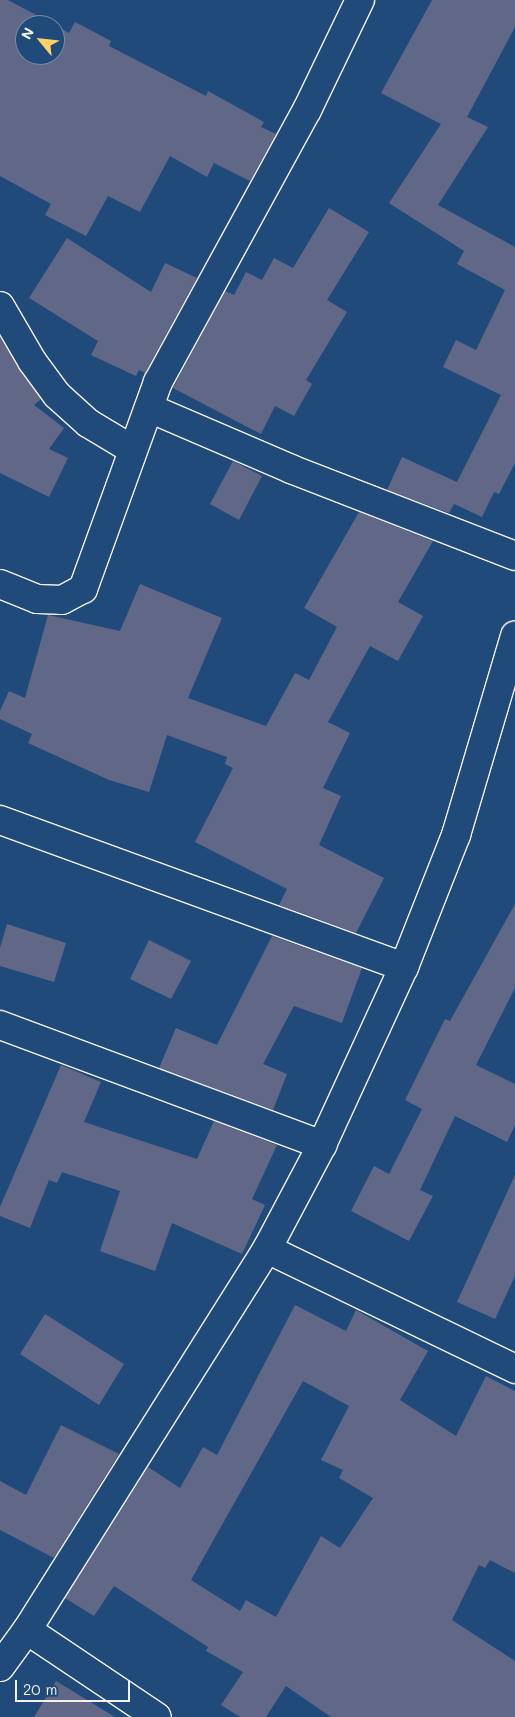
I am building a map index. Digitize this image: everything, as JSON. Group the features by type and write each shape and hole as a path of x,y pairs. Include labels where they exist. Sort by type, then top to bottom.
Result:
{"street":[{"path":"0,584 37,599 62,600 74,596 83,589 148,408 185,329 307,110 360,0"},
{"path":"0,306 32,361 58,395 88,423 133,450"},
{"path":"148,408 291,469 515,556"},
{"path":"0,1667 27,1630 267,1249 322,1146 404,967 456,835 515,636"},
{"path":"0,820 404,967"},
{"path":"0,1026 322,1146"},
{"path":"267,1249 515,1369"},
{"path":"27,1630 157,1717"}],"building":[{"path":"0,0 8,0 36,15 15,15 15,65 65,65 65,31 69,33 75,22 111,41 109,46 206,96 208,91 264,122 261,127 276,134 250,181 214,163 207,177 170,156 140,212 108,196 86,236 45,215 51,204 0,176"},
{"path":"432,0 515,0 515,27 467,117 488,127 438,205 515,247 515,463 499,494 494,492 482,517 454,504 449,513 387,490 402,457 457,482 501,395 443,367 456,340 476,350 505,290 457,264 464,251 389,203 441,124 381,93"},
{"path":"329,208 369,232 327,300 347,312 306,380 312,384 294,416 275,406 261,434 173,388 225,291 234,295 246,272 262,280 274,258 293,268"},
{"path":"67,238 151,292 165,263 197,278 145,373 139,370 136,376 91,355 98,341 29,298"},
{"path":"0,337 41,399 34,405 64,428 49,449 68,458 49,497 0,473"},
{"path":"233,461 262,476 239,520 210,504"},
{"path":"359,512 433,541 398,602 423,616 398,661 370,646 328,722 350,733 323,788 341,796 319,845 384,878 356,933 279,905 287,889 195,842 233,768 225,764 227,757 167,735 149,792 109,780 28,743 32,734 0,719 0,711 9,691 25,698 48,615 120,631 140,584 222,618 188,698 266,726 295,673 309,680 337,627 304,608"},
{"path":"515,904 515,988 476,1065 515,1084 515,1125 507,1142 455,1116 420,1190 433,1196 409,1241 351,1211 374,1166 389,1174 422,1109 405,1100 445,1019 450,1021"},
{"path":"7,924 66,943 54,982 0,966 0,948"},
{"path":"272,936 362,968 342,1023 294,1006 263,1064 287,1074 273,1110 159,1068 176,1028 217,1045"},
{"path":"149,940 191,961 171,999 130,979"},
{"path":"61,1065 101,1082 84,1122 197,1159 214,1121 277,1145 252,1199 265,1205 242,1254 172,1223 155,1271 100,1251 120,1191 62,1172 57,1183 49,1180 30,1228 0,1216 0,1207"},
{"path":"515,1175 515,1276 495,1319 457,1302"},
{"path":"295,1305 346,1331 356,1310 428,1351 400,1400 456,1436 486,1376 515,1391 515,1573 490,1560 485,1568 479,1565 452,1620 515,1661 515,1717 331,1717 286,1686 266,1717 240,1717 221,1705 243,1672 206,1651 208,1647 114,1586 94,1616 65,1598 148,1467 180,1488 203,1447 217,1455","holes":["303,1381 349,1406 321,1460 343,1470 339,1478 373,1498 340,1548 321,1536 276,1617 246,1600 240,1611 191,1580"]},
{"path":"45,1314 124,1364 99,1405 20,1354"},
{"path":"61,1425 119,1454 54,1558 0,1530 0,1481 26,1495"},
{"path":"56,1681 115,1717 34,1717"}]}
